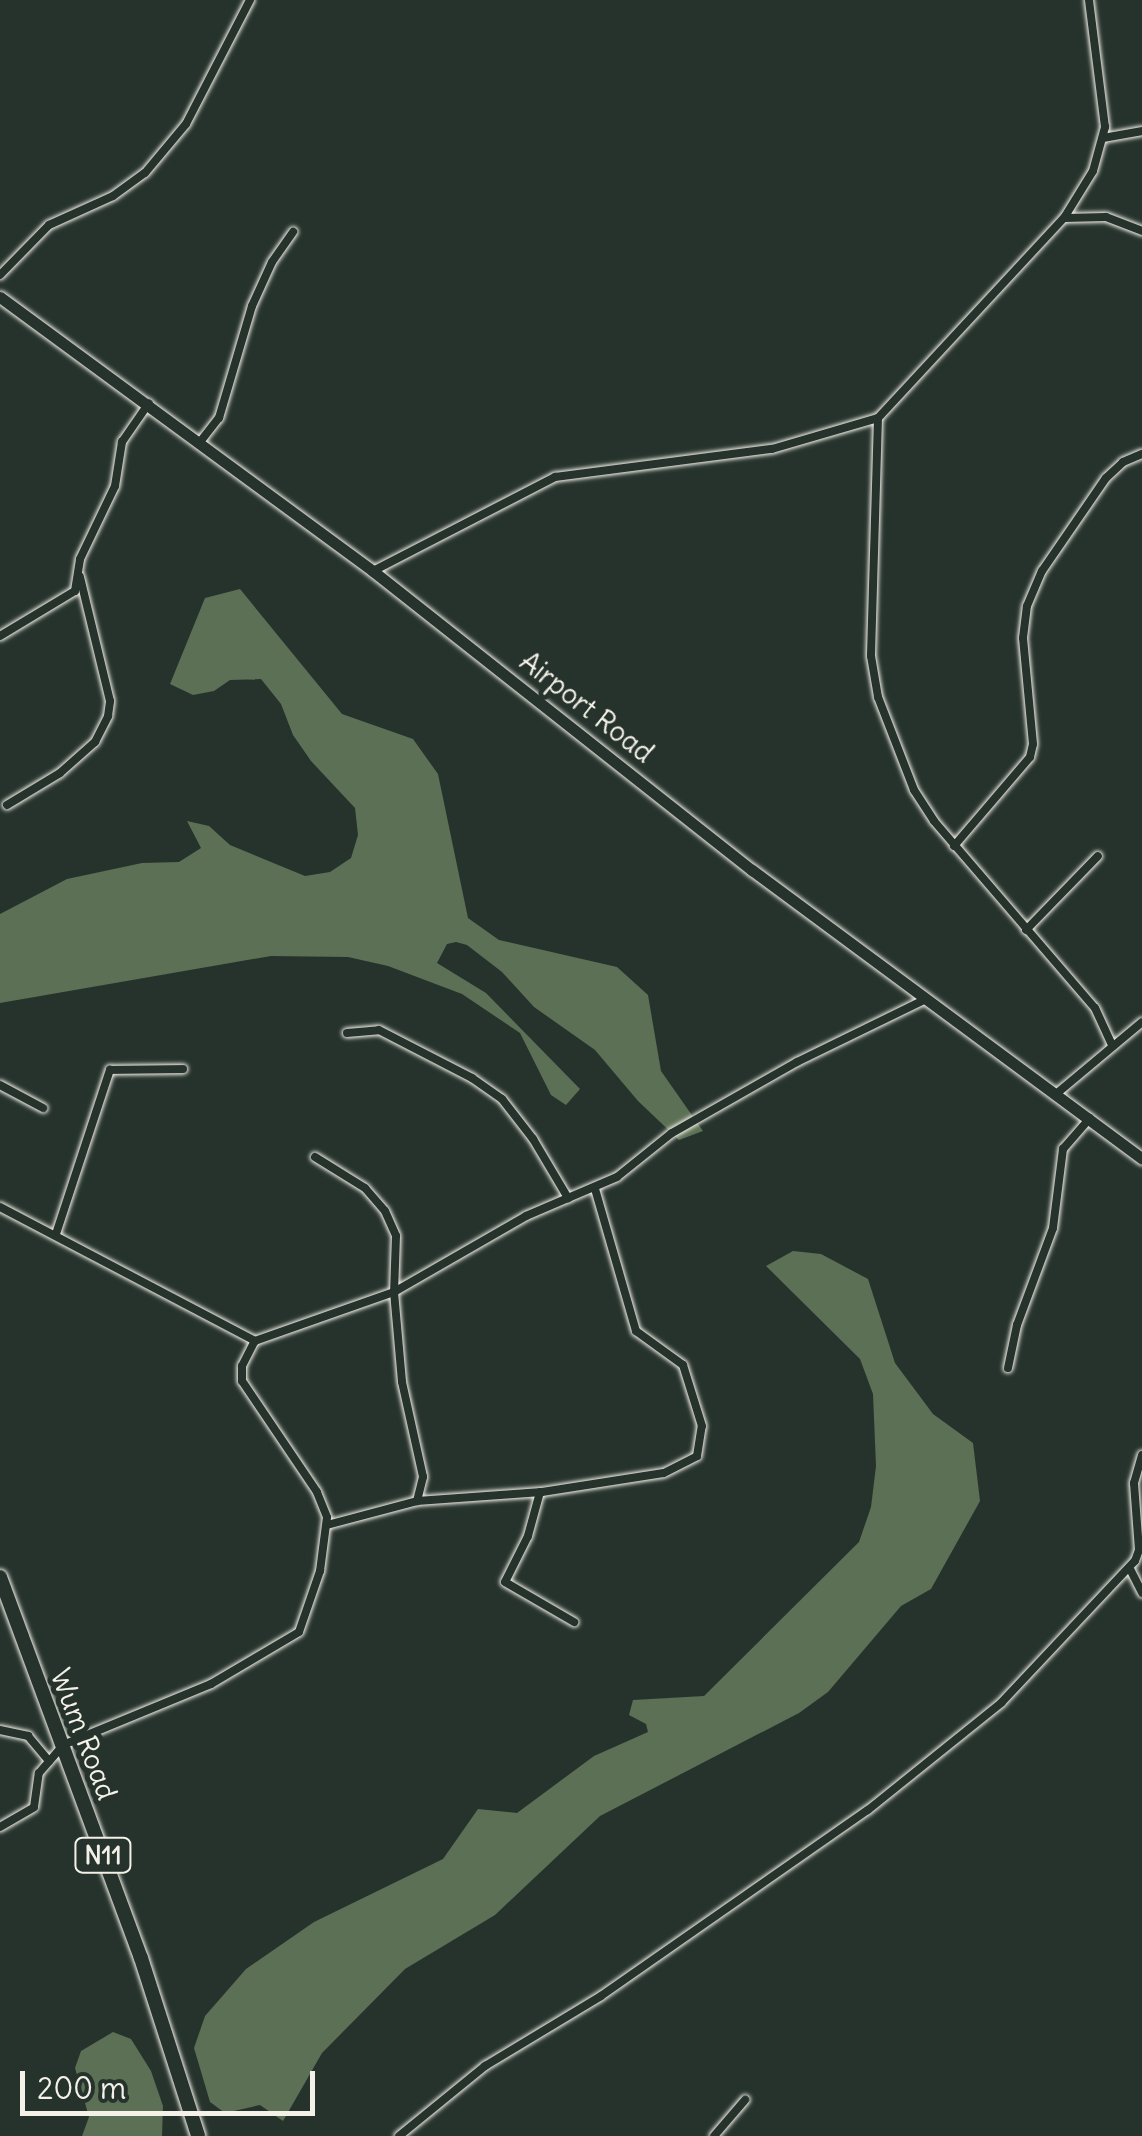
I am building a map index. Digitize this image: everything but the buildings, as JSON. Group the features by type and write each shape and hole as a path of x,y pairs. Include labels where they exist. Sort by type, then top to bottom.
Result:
{"highway":[{"name":"Wum Road","path":"0,1577 141,1958 198,2136"}],"main road":[{"name":"Airport Road","path":"0,297 373,571 924,1000 1142,1159"}],"street":[{"path":"0,275 49,225 113,196 145,172 186,124 250,0"},
{"path":"373,571 536,486 575,471 772,448 878,418 1064,218 1093,171 1103,138 1104,107 1089,0"},
{"path":"1103,138 1142,130"},
{"path":"1064,218 1106,217 1142,231"},
{"path":"200,442 220,418 252,306 272,262 293,232"},
{"path":"0,255 11,263"},
{"path":"0,636 70,597 78,567 116,486 122,442 148,403"},
{"path":"878,418 871,656 876,683 914,790 954,846 1095,1008 1112,1045"},
{"path":"954,846 1030,757 1033,744 1023,638 1027,606 1042,571 1106,478 1123,462 1142,454"},
{"path":"8,805 60,773 95,742 108,716 110,701 78,567"},
{"path":"1026,930 1098,856"},
{"path":"0,1827 34,1807 39,1773 62,1745 211,1684 300,1632 320,1572 328,1525 317,1492 242,1381 242,1366 255,1341 394,1292 526,1216 618,1177 672,1133 797,1062 924,1000"},
{"path":"1056,1094 1142,1022"},
{"path":"347,1033 379,1030 472,1078 502,1099 534,1139 568,1198"},
{"path":"56,1234 110,1070 183,1069"},
{"path":"0,1085 43,1108"},
{"path":"1008,1368 1017,1325 1053,1228 1063,1149 1090,1118"},
{"path":"315,1157 365,1188 385,1211 398,1250 394,1292 402,1382 423,1477 417,1500"},
{"path":"328,1525 417,1500 540,1492 664,1473 692,1462 703,1440 684,1365 636,1330 595,1189"},
{"path":"0,1207 255,1341"},
{"path":"398,2136 486,2066 601,1996 868,1810 1000,1703 1130,1569 1139,1550 1134,1483 1142,1456"},
{"path":"540,1492 528,1536 505,1582 574,1622"},
{"path":"1130,1569 1142,1593"},
{"path":"0,1730 28,1736 49,1761"},
{"path":"714,2136 745,2100"}],"green space":[{"path":"240,589 342,714 413,739 438,774 468,918 499,940 617,967 648,995 661,1071 703,1131 679,1140 638,1101 595,1050 534,1007 502,972 467,945 456,942 447,944 437,963 486,993 580,1089 566,1105 551,1095 520,1033 462,994 388,966 348,957 271,956 0,1003 0,914 67,879 142,863 179,862 201,848 187,821 209,826 230,845 305,876 330,872 351,858 358,835 355,808 311,761 293,735 281,704 261,679 230,680 214,691 193,695 170,684 205,598"},
{"path":"793,1251 821,1254 868,1279 895,1363 933,1414 973,1443 980,1501 931,1589 901,1606 828,1692 799,1713 600,1816 495,1915 405,1969 322,2053 283,2121 260,2105 225,2113 210,2102 194,2048 205,2016 246,1969 314,1922 443,1859 478,1809 517,1813 594,1756 648,1732 646,1724 629,1715 633,1700 704,1696 859,1542 871,1507 876,1466 873,1394 860,1359 766,1266"},
{"path":"113,2032 131,2039 151,2071 163,2106 162,2136 82,2136 89,2117 75,2068 81,2051"}]}
